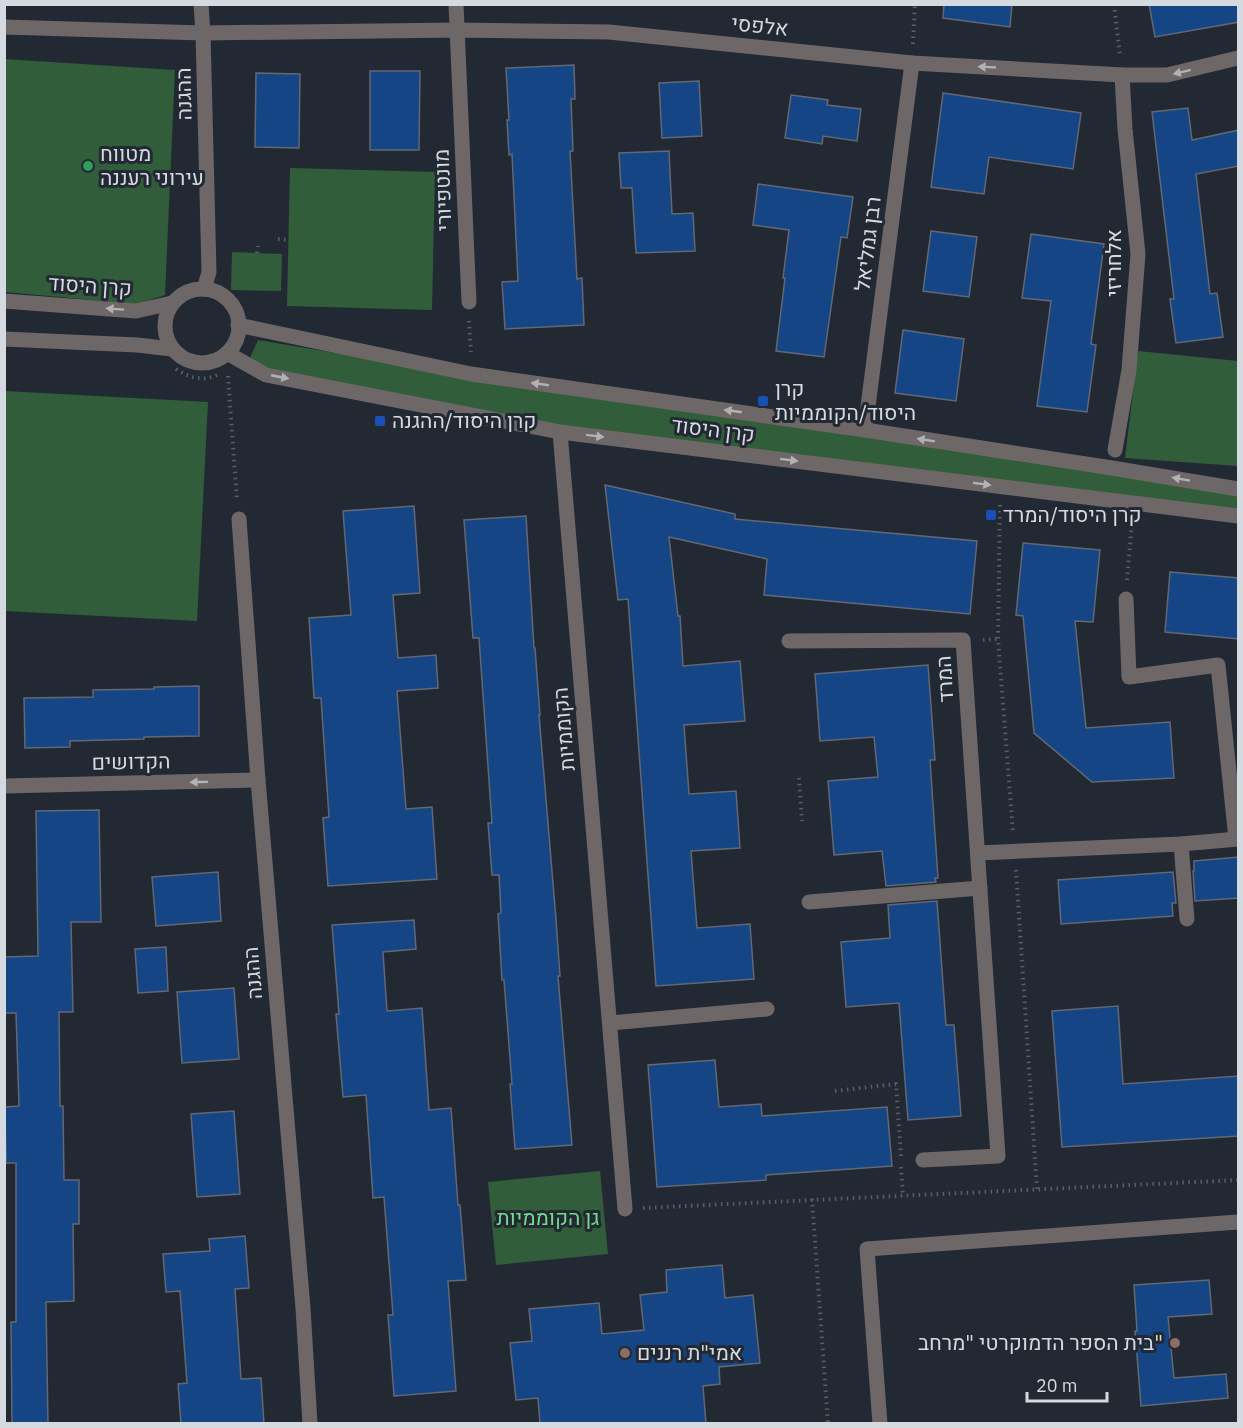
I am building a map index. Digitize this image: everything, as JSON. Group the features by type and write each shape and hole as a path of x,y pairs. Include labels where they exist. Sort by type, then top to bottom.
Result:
{"street":[{"name":"ההגנה","path":"201,4 209,272 204,289"},
{"name":"מונטפיורי","path":"456,4 469,302"},
{"name":"אלפסי","path":"4,27 203,33 458,30 609,32 912,63 1122,75 1167,75 1239,58"},
{"name":"רבן גמליאל","path":"865,430 912,63"},
{"name":"אלחריזי","path":"1115,450 1129,370 1138,254 1125,129 1122,75"},
{"path":"204,289 227,298 238,320 238,332 234,344 217,360 205,363 187,360 172,349 166,338 164,326 166,314 172,303 181,295 192,290 204,289"},
{"name":"קרן היסוד","path":"4,301 136,311 172,303"},
{"name":"קרן היסוד","path":"238,325 471,374 865,430 1239,489"},
{"path":"4,339 137,345 172,349"},
{"name":"קרן היסוד","path":"227,353 266,375 560,432 1239,516"},
{"name":"הקוממיות","path":"560,432 624,1209"},
{"name":"ההגנה","path":"239,519 258,780 302,1296 310,1424"},
{"path":"978,853 1181,844 1237,839 1218,665 1129,677 1126,599"},
{"name":"המרד","path":"789,641 963,640 998,1156 923,1160"},
{"name":"הקדושים","path":"4,786 258,780"},
{"path":"1181,844 1187,920"},
{"path":"809,902 980,888"},
{"path":"609,1023 767,1009"},
{"path":"880,1424 867,1250 1239,1222"}],"path":[{"path":"912,63 915,4"},
{"path":"1114,4 1122,75"},
{"path":"278,239 288,240"},
{"path":"257,253 258,246"},
{"path":"469,302 471,374"},
{"path":"228,370 239,519"},
{"path":"999,486 998,639 1015,851 1036,1190"},
{"path":"1126,599 1133,502"},
{"path":"799,778 802,821"},
{"path":"835,1091 896,1084 903,1196"},
{"path":"624,1209 1239,1180"},
{"path":"812,1199 828,1424"}],"green space":[{"name":"מטווח עירוני רעננה","path":"4,59 175,70 165,295 137,304 5,292"},
{"path":"290,168 435,172 432,310 287,306"},
{"path":"232,252 282,254 281,291 231,290"},
{"path":"258,340 616,400 1238,493 1238,510 565,427 271,371 250,358"},
{"path":"1138,351 1238,361 1238,466 1125,458"},
{"path":"5,391 208,402 197,621 5,611"},
{"name":"גן הקוממיות","path":"600,1171 608,1254 496,1265 488,1182"}],"building":[{"path":"944,4 1012,4 1010,27 943,18"},
{"path":"1149,4 1239,4 1239,22 1155,37"},
{"path":"574,65 575,99 571,99 573,151 570,151 577,279 582,278 584,325 505,329 502,282 518,281 512,154 509,155 507,120 509,120 506,68"},
{"path":"370,71 420,71 419,150 370,150"},
{"path":"256,73 300,74 299,148 255,147"},
{"path":"699,81 702,136 662,138 659,83"},
{"path":"943,93 1081,113 1073,169 989,157 984,194 931,187"},
{"path":"791,95 828,100 827,105 861,109 857,141 823,136 822,144 785,138"},
{"path":"1188,108 1192,140 1239,130 1239,166 1196,174 1210,294 1217,293 1223,337 1176,343 1170,299 1174,299 1152,112"},
{"path":"669,151 672,214 693,213 695,251 636,253 632,188 621,188 619,153"},
{"path":"758,184 853,197 847,238 841,237 824,357 776,351 789,230 753,225"},
{"path":"931,231 977,237 969,297 923,291"},
{"path":"1031,234 1104,244 1091,344 1096,345 1087,412 1037,406 1051,301 1022,298"},
{"path":"903,330 964,339 956,401 895,393"},
{"path":"605,485 735,514 735,519 977,541 970,614 764,595 767,559 669,537 678,616 680,616 683,666 740,661 745,721 684,725 689,794 736,791 740,848 691,851 697,928 750,924 754,979 656,986 628,599 618,600"},
{"path":"414,506 420,593 393,595 398,658 436,655 438,688 397,691 406,809 432,807 437,879 328,886 323,818 329,817 321,698 314,698 309,618 351,615 343,511"},
{"path":"526,516 572,1145 515,1149 498,914 501,913 499,875 492,875 488,823 492,823 479,638 473,638 464,520"},
{"path":"1023,543 1100,550 1093,622 1075,621 1086,728 1170,722 1174,778 1092,782 1034,733 1023,616 1016,615"},
{"path":"1170,572 1239,578 1239,639 1165,632"},
{"path":"928,665 935,760 930,760 938,878 935,878 936,882 886,886 882,851 834,855 828,781 878,777 874,737 820,741 815,674"},
{"path":"199,686 199,736 70,741 70,747 25,748 24,698 93,697 93,690"},
{"path":"99,810 101,922 71,922 73,1012 59,1012 64,1180 79,1180 79,1224 73,1224 74,1301 46,1302 48,1424 12,1424 11,1322 16,1322 16,1163 6,1163 5,1107 19,1106 16,1013 4,1013 4,957 38,956 36,811"},
{"path":"1239,857 1239,898 1195,901 1194,861"},
{"path":"218,872 221,921 156,926 152,877"},
{"path":"1173,872 1176,903 1172,903 1173,916 1061,924 1058,880"},
{"path":"937,901 946,1025 954,1025 961,1116 908,1120 899,1003 846,1007 841,942 890,938 888,905"},
{"path":"414,920 416,949 383,952 387,1011 422,1008 429,1110 451,1108 466,1280 448,1281 456,1391 394,1396 388,1315 393,1315 384,1197 373,1198 366,1095 343,1097 332,925"},
{"path":"166,947 168,991 138,993 135,949"},
{"path":"234,988 239,1059 182,1063 177,992"},
{"path":"1118,1006 1123,1084 1239,1076 1239,1136 1062,1147 1052,1011"},
{"path":"715,1060 719,1107 761,1104 762,1116 887,1107 892,1166 766,1175 766,1180 657,1187 648,1065"},
{"path":"234,1111 240,1194 197,1197 191,1114"},
{"path":"245,1236 249,1288 235,1289 241,1379 261,1378 264,1424 181,1424 178,1384 187,1383 180,1291 166,1292 163,1254 210,1251 209,1239"},
{"path":"722,1265 725,1298 753,1295 760,1363 719,1367 720,1384 703,1386 706,1424 540,1424 538,1398 516,1400 510,1343 532,1341 529,1309 599,1303 602,1334 644,1330 640,1295 667,1292 666,1270"},
{"path":"1209,1280 1212,1314 1168,1317 1174,1378 1226,1374 1228,1398 1141,1406 1134,1285"}],"place":[{"name":"מטווח עירוני רעננה","path":"88,166"},
{"name":"קרן היסוד/הקוממיות","path":"763,401"},
{"name":"קרן היסוד/ההגנה","path":"380,421"},
{"name":"קרן היסוד/המרד","path":"991,515"},
{"name":"בית הספר הדמוקרטי \"מרחב\"","path":"1175,1343"},
{"name":"אמי\"ת רננים","path":"625,1353"}]}
